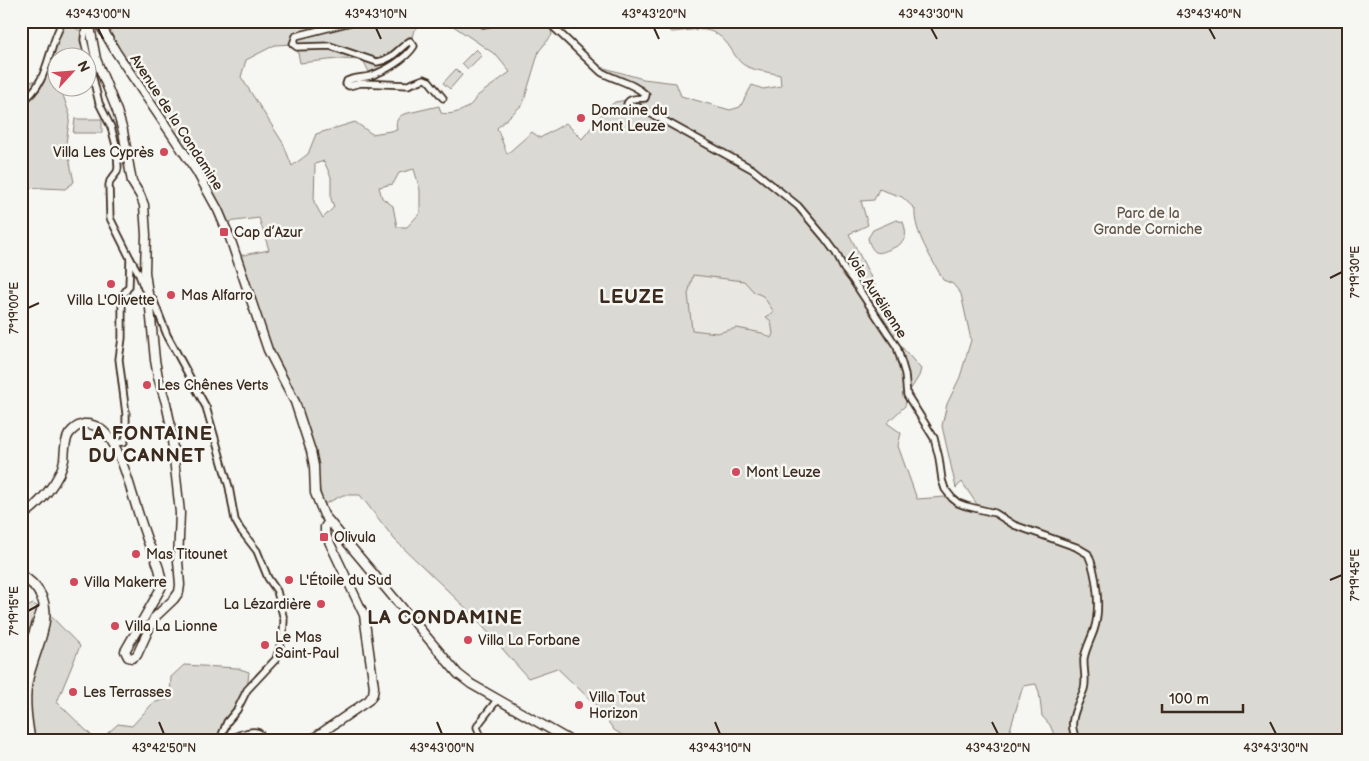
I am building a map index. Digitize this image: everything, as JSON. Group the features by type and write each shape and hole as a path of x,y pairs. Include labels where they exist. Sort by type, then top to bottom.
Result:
{"main road":[{"path":"21,575 36,587 41,596 46,622 27,682 26,715 30,740"},
{"path":"21,671 43,605"}],"street":[{"path":"21,102 32,94 38,86 50,56 55,33 63,21"},
{"path":"88,21 84,40 99,103 117,149 117,172 109,185 110,218 138,272 144,288 153,299 167,336 206,407 229,487 235,520 257,551 268,578 276,591 284,620 283,636 276,660 247,690 237,710 227,722 220,740"},
{"path":"21,516 41,500 60,471 64,461 66,439 74,428 83,424 99,427 109,436 125,471 162,578 161,588 125,651 128,657 132,658 137,655 154,618 174,600 179,592 180,526 178,492 166,403 155,360 145,272 146,235 144,205 132,182 117,111 96,59 88,21"},
{"name":"Avenue de la Condamine","path":"98,21 102,30 197,172 218,210 230,238 268,350 295,402 311,451 314,466 315,493 321,509 329,521 458,674 470,684 569,740"},
{"path":"102,30 106,26 106,21"},
{"path":"355,21 296,36 293,44 297,47 330,46 377,62 384,61 395,55 410,41 414,46 412,50 398,61 371,76 351,79 346,84 348,86 360,83 408,85 424,79 429,81 443,98"},
{"path":"478,21 483,24 501,21"},
{"name":"Voie Aurélienne","path":"547,21 601,72 636,87 646,94 645,98 635,98 628,101 628,106 638,107 752,170 798,206 836,253 844,270 894,341 905,374 907,395 934,438 942,480 945,489 952,498 966,506 995,513 1014,524 1076,547 1088,554 1094,577 1098,613 1084,660 1084,688 1072,722 1077,740"},
{"path":"113,443 124,442 126,437 126,414 119,359 122,338 122,297 129,286 130,258"},
{"path":"311,740 369,700 373,694 374,687 364,615 325,533 325,526 329,521"},
{"path":"482,740 477,727 497,700"},
{"path":"229,740 254,732 260,733 265,740"}],"shaded area":[{"path":"693,275 744,281 754,292 763,296 774,312 771,321 773,334 771,338 762,333 737,329 717,333 692,330 688,294"}],"green space":[{"path":"21,21 28,21 27,35 21,45"},
{"name":"Parc de la Grande Corniche","path":"109,21 426,21 414,30 411,41 414,46 398,61 371,76 363,60 338,59 300,63 297,47 293,44 275,45 246,60 241,77 283,143 292,166 308,154 316,134 355,122 372,134 397,130 397,120 404,114 439,106 441,113 461,111 470,105 476,97 510,72 496,55 446,21 547,21 550,25 552,35 539,51 523,104 497,128 507,154 532,132 540,138 566,123 582,139 606,109 615,102 646,97 594,65 643,79 676,83 681,96 730,110 740,107 752,85 763,89 781,86 780,75 744,65 718,35 705,30 672,32 656,21 1348,21 1348,740 1077,740 1075,737 1055,737 1050,725 1042,716 1036,684 1023,686 1007,740 630,740 614,730 596,705 557,668 528,678 470,612 395,540 360,495 343,495 323,505 315,451 308,429 294,388 275,358 238,256 269,250 259,218 227,222 205,180 108,33","holes":["324,161 331,177 331,199 334,207 323,218 314,202 315,164","414,169 420,190 420,213 407,227 397,227 393,206 382,198 379,187 393,184 399,173","879,189 902,197 915,209 917,227 929,255 943,280 953,284 961,294 971,340 960,377 947,404 942,426 956,488 962,482 980,509 945,497 917,499 898,446 901,433 887,423 905,406 907,395 919,376 921,369 893,337 897,329 849,234 868,225 861,201 874,200","693,275 744,281 754,292 763,296 774,312 766,317 771,321 773,334 771,338 762,333 737,328 717,333 692,330 688,294"]},
{"path":"65,22 82,32 86,48 54,48 57,35"},
{"path":"476,49 482,55 468,69 462,63"},
{"path":"48,62 48,98 64,98 70,116 66,143 74,182 65,189 21,187 21,83 23,85 36,80"},
{"path":"456,69 462,75 450,89 443,83"},
{"path":"75,119 102,119 102,133 73,133"},
{"path":"896,220 903,222 905,228 904,240 884,252 879,253 875,251 868,238 873,230"},
{"path":"33,604 47,612 80,646 57,702 96,740 21,740 21,610"},
{"path":"184,665 237,668 249,672 247,690 223,730 230,736 254,732 265,740 100,740 118,724 132,726 153,703 170,698 171,677"}],"place":[{"name":"Domaine du Mont Leuze","path":"581,118"},
{"name":"Villa Les Cyprès","path":"164,152"},
{"name":"Cap d’Azur","path":"224,232"},
{"name":"Villa L'Olivette","path":"111,284"},
{"name":"Mas Alfarro","path":"171,295"},
{"name":"Les Chênes Verts","path":"147,385"},
{"name":"Mont Leuze","path":"736,472"},
{"name":"Olivula","path":"324,537"},
{"name":"Mas Titounet","path":"136,554"},
{"name":"L'Étoile du Sud","path":"289,580"},
{"name":"Villa Makerre","path":"74,582"},
{"name":"La Lézardière","path":"321,604"},
{"name":"Villa La Lionne","path":"115,626"},
{"name":"Villa La Forbane","path":"468,640"},
{"name":"Le Mas Saint-Paul","path":"265,645"},
{"name":"Les Terrasses","path":"73,692"},
{"name":"Villa Tout Horizon","path":"579,705"}],"district":[{"name":"LEUZE","path":"632,296"},
{"name":"LA FONTAINE DU CANNET","path":"147,444"},
{"name":"LA CONDAMINE","path":"445,617"}]}
